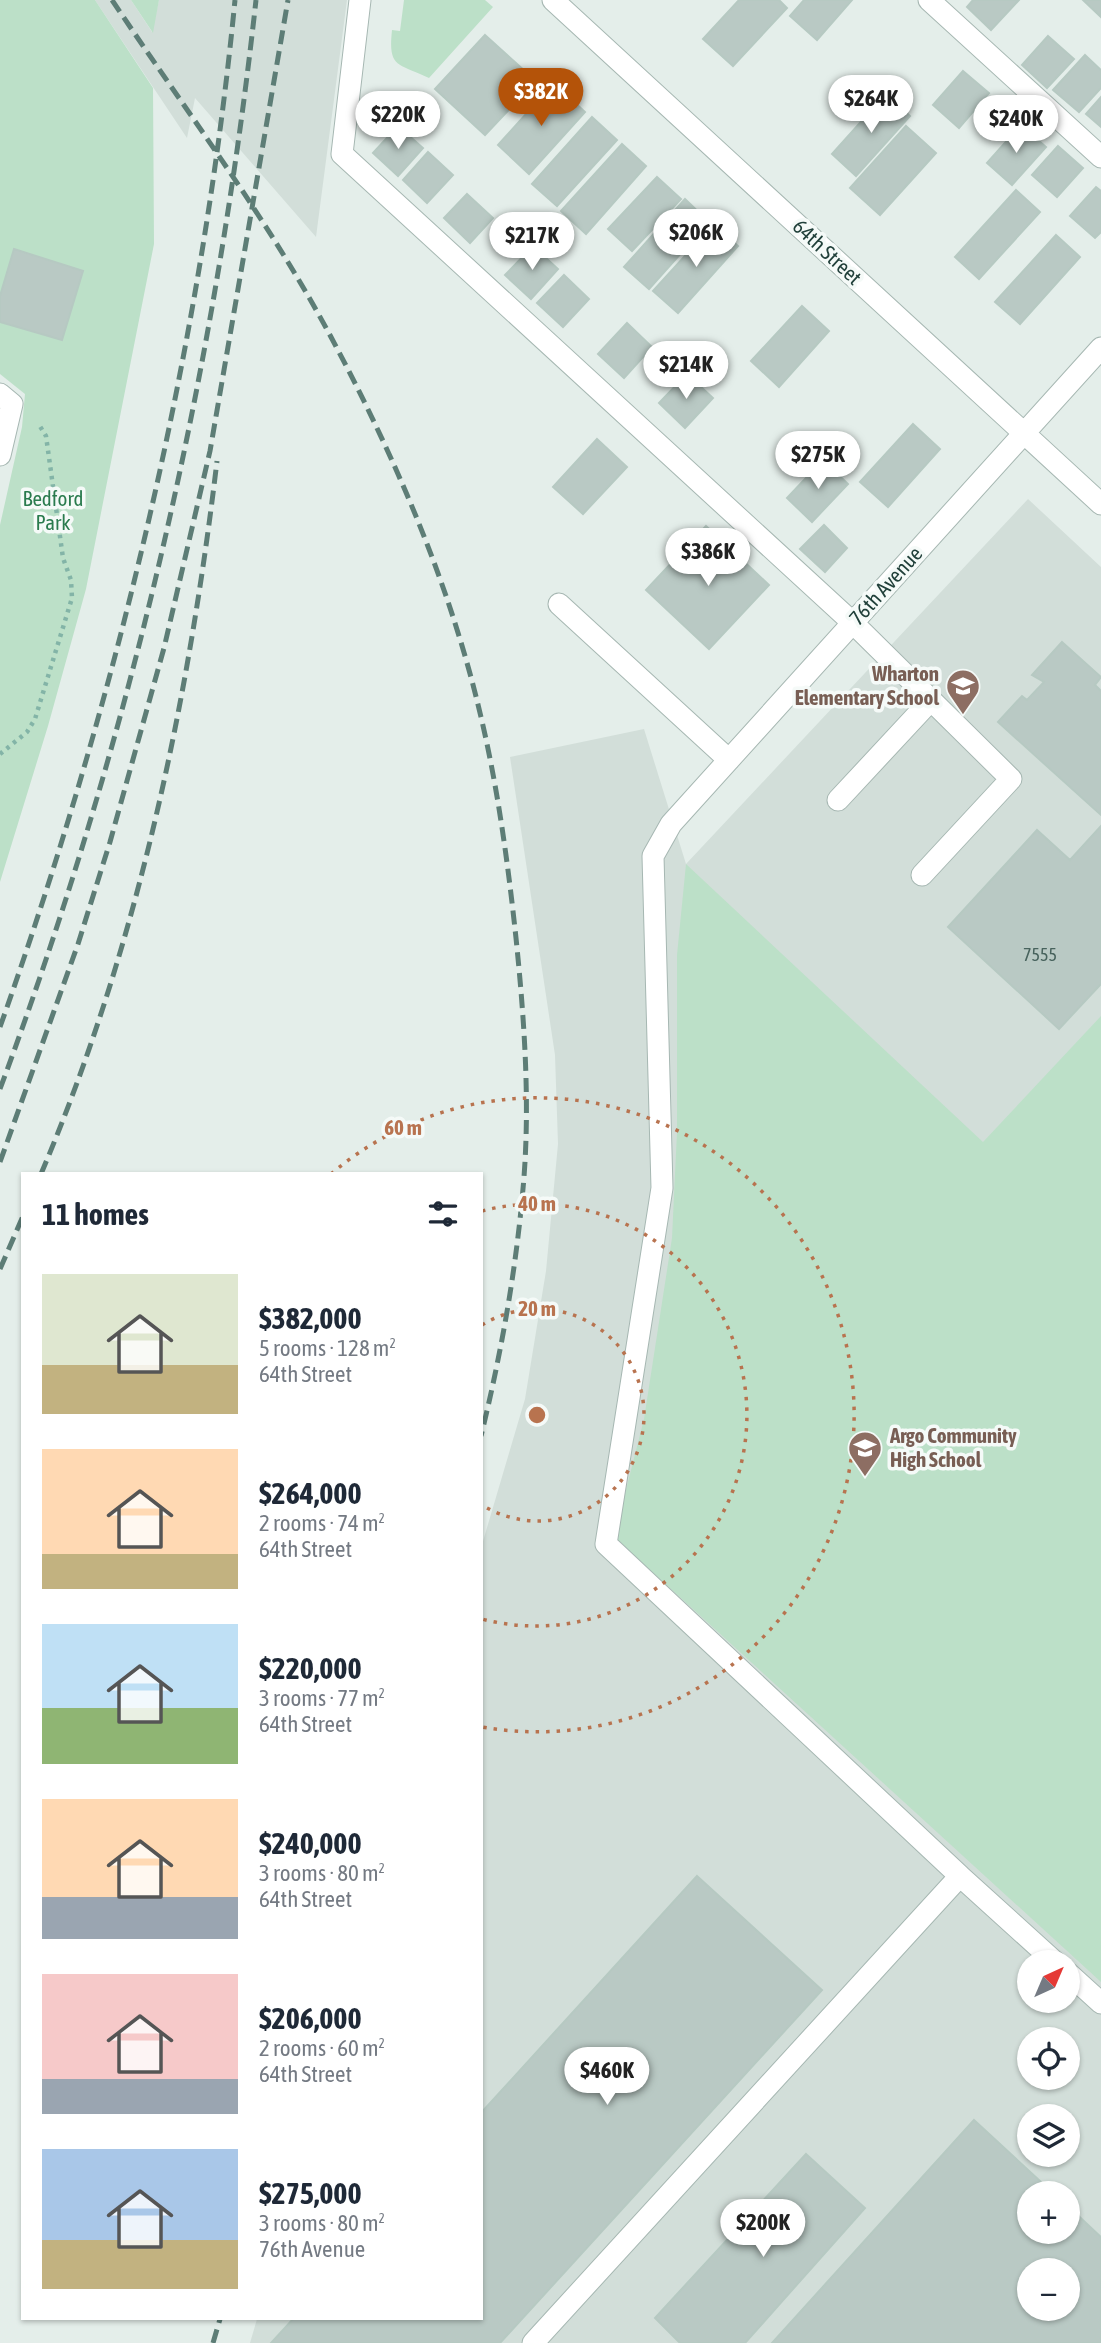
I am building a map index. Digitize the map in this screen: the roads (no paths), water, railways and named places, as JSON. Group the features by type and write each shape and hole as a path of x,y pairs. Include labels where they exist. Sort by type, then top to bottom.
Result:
{"street":[{"path":"360,0 342,154 853,623 1012,779 922,875"},
{"name":"64th Street","path":"553,0 1101,504"},
{"path":"929,0 1101,157"},
{"name":"76th Avenue","path":"960,1876 606,1544 662,1188 653,856 671,824 1101,348"},
{"path":"0,455 6,399"},
{"path":"559,604 729,761"},
{"path":"838,800 931,700"},
{"path":"533,2343 960,1876 1042,1950"},
{"path":"1080,1984 1101,2003"}],"railway":[{"path":"112,0 281,250 355,382 398,475 437,570 481,717 497,799 513,910 524,1027 526,1087 524,1177 513,1275 483,1427"},
{"path":"0,1027 81,777 149,521 177,391 200,261 220,131 235,0"},
{"path":"0,1089 47,957 90,823 162,552 192,415 217,278 239,139 256,0"},
{"path":"0,1162 78,944 110,842 164,648 210,451 288,0"},
{"path":"42,1172 105,1002 154,824 191,644 217,461"},
{"path":"0,1269 21,1221"},
{"path":"213,2343 220,2320"}],"place":[{"name":"Wharton Elementary School","path":"963,716"},
{"name":"Argo Community High School","path":"865,1478"}],"park label":[{"name":"Bedford Park","path":"53,511"}]}
